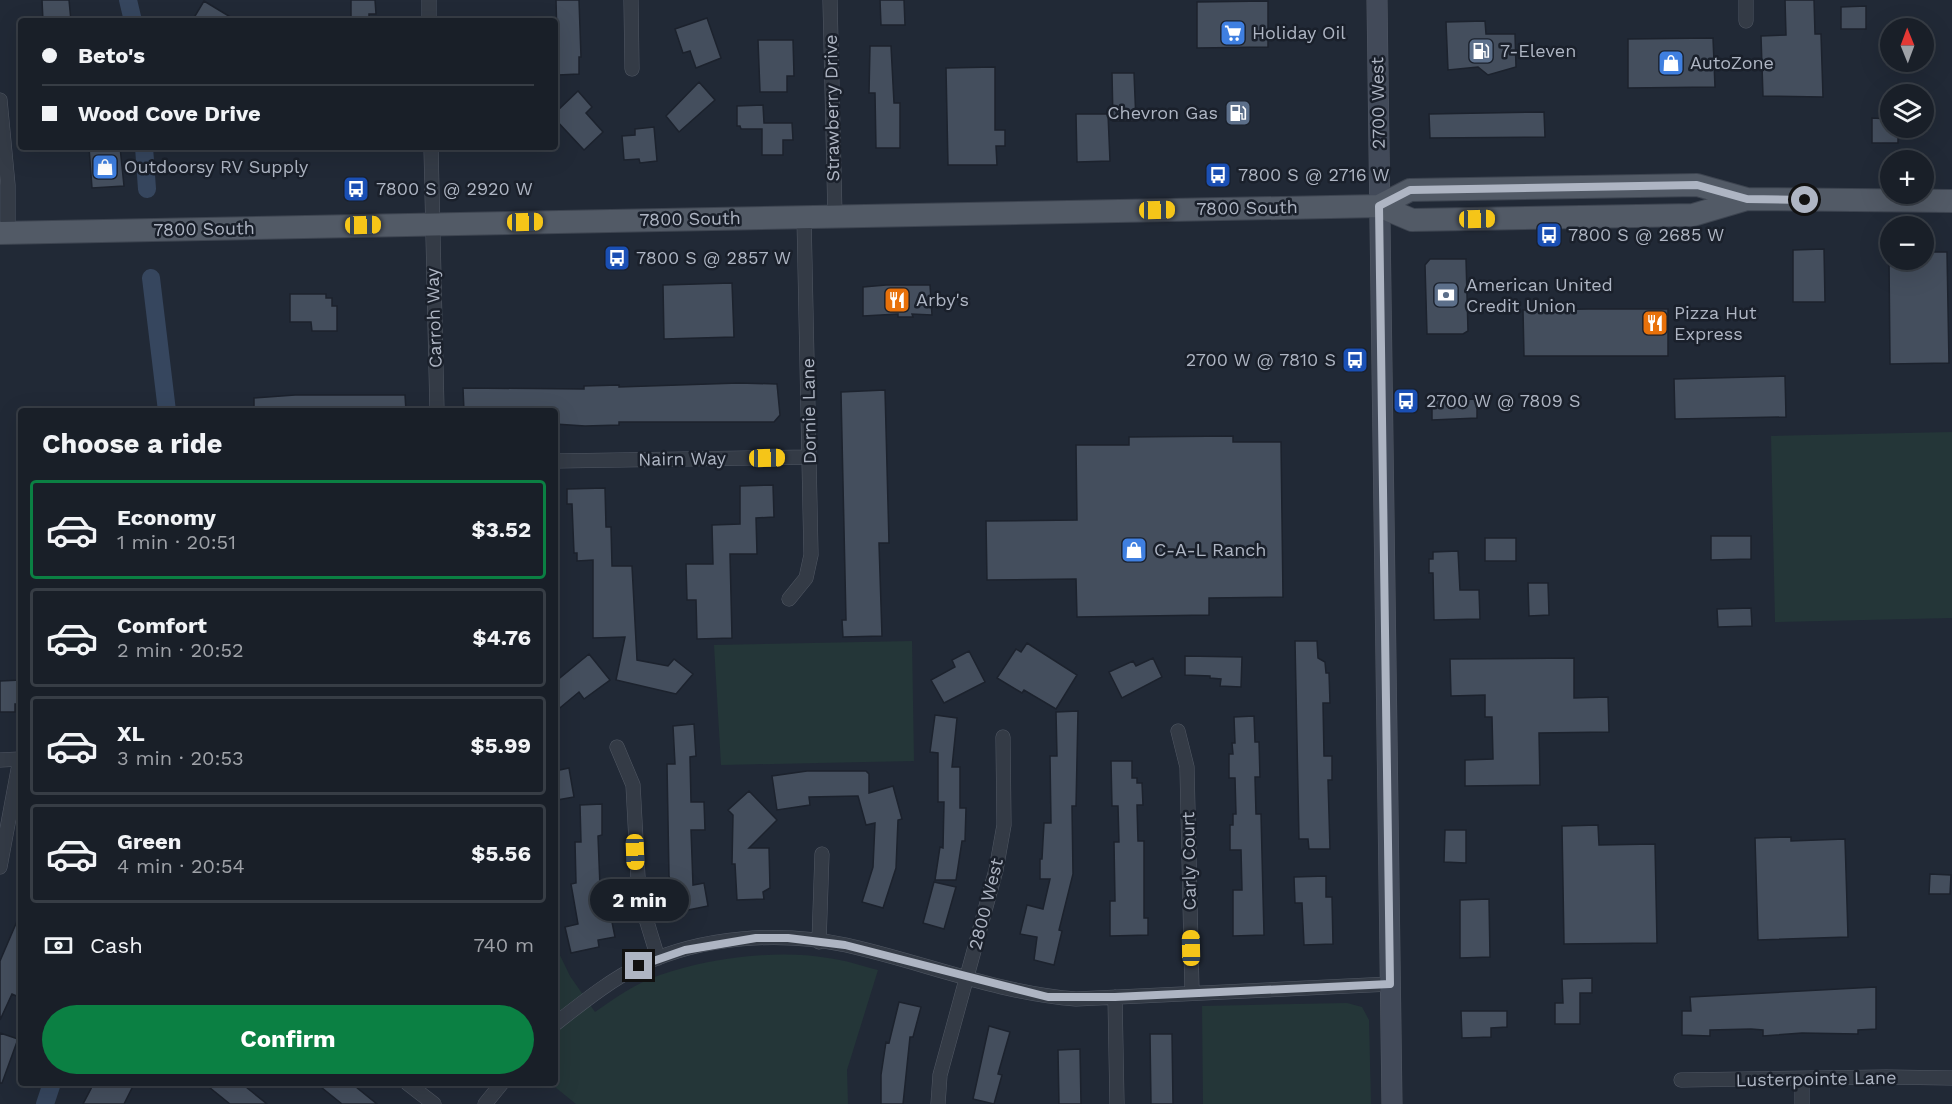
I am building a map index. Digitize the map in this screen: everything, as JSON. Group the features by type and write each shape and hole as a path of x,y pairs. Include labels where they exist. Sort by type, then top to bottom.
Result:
{"main road":[{"name":"2700 West","path":"1377,0 1392,1104"},
{"name":"7800 South","path":"1379,206 1410,190 1697,185 1747,199 1952,201"},
{"name":"7800 South","path":"4,232 1379,206 1412,220 1682,216 1693,215 1747,199"}],"street":[{"path":"429,0 429,18"},
{"path":"631,0 632,69"},
{"name":"Strawberry Drive","path":"830,0 835,216"},
{"path":"1746,0 1746,21"},
{"path":"0,100 8,185 4,232"},
{"name":"Carroh Way","path":"431,150 437,408"},
{"name":"Dornie Lane","path":"789,599 806,579 811,555 804,217"},
{"name":"Nairn Way","path":"558,461 810,457"},
{"name":"Carly Court","path":"1178,731 1187,767 1192,992"},
{"name":"2800 West","path":"938,1104 940,1075 996,870 1004,825 1003,736"},
{"path":"617,747 633,785 639,896 658,958"},
{"path":"0,760 18,759"},
{"path":"0,867 18,770"},
{"path":"819,942 822,854"},
{"path":"558,1022 589,997 639,966 685,950 756,938 845,945 1048,997 1115,997 1390,984"},
{"path":"1115,997 1117,1104"},
{"path":"1802,1078 1802,1104"},
{"name":"Lusterpointe Lane","path":"1681,1080 1952,1078"},
{"path":"411,1086 434,1104"},
{"path":"485,1104 500,1086"}],"shaded area":[{"path":"1952,432 1952,618 1775,622 1771,436"},
{"path":"912,641 914,761 721,765 714,645"},
{"path":"558,951 570,976 595,1012 626,991 651,978 721,960 765,955 808,955 841,960 878,970 847,1070 848,1104 576,1104 554,1086 558,1086"},
{"path":"1347,1003 1362,1007 1369,1020 1371,1104 1203,1104 1202,1006"}],"building":[{"path":"42,0 69,0 71,18 43,18"},
{"path":"351,0 375,0 376,14 369,14 369,18 351,18"},
{"path":"556,0 579,0 581,57 579,57 579,74 558,75"},
{"path":"880,0 904,0 905,25 881,25"},
{"path":"1785,0 1814,0 1815,34 1821,34 1823,97 1763,96 1761,36 1786,35"},
{"path":"204,1 232,18 194,18"},
{"name":"Holiday Oil","path":"1268,1 1268,47 1197,48 1197,2"},
{"path":"1866,6 1866,29 1841,29 1841,7"},
{"path":"707,18 721,58 696,68 690,51 683,53 675,29"},
{"name":"7-Eleven","path":"1485,21 1486,34 1515,34 1516,67 1488,75 1478,67 1448,70 1446,22"},
{"name":"AutoZone","path":"1713,38 1715,87 1628,88 1628,39"},
{"path":"758,40 793,40 794,76 787,76 787,92 760,92"},
{"path":"870,46 891,46 894,103 900,103 900,148 876,148 875,93 869,93"},
{"path":"995,67 995,130 1005,130 1005,146 996,146 997,165 948,165 946,68"},
{"path":"1112,73 1134,73 1136,121 1113,121"},
{"path":"699,82 715,100 679,132 666,116"},
{"path":"578,91 592,107 586,113 603,132 584,150 558,122 558,110"},
{"path":"763,105 764,123 792,123 793,140 783,140 783,155 762,155 762,129 741,129 737,126 737,106"},
{"path":"1544,112 1545,137 1430,138 1429,114"},
{"path":"1076,114 1108,114 1110,161 1077,162"},
{"path":"1872,118 1880,118 1880,138 1898,138 1898,143 1872,143"},
{"path":"654,127 657,161 640,163 639,159 624,160 622,136 635,135 635,129"},
{"path":"89,150 120,150 124,186 92,188"},
{"path":"1824,249 1825,302 1793,302 1793,250"},
{"path":"1934,252 1947,252 1949,363 1890,364 1889,270 1934,270"},
{"path":"1430,259 1466,259 1468,331 1463,334 1427,334 1425,265"},
{"path":"732,283 734,337 664,339 663,285"},
{"name":"Arby's","path":"930,285 932,315 863,316 863,287"},
{"path":"290,294 326,294 326,298 332,298 332,306 337,306 337,331 312,331 311,322 290,322"},
{"path":"1668,309 1668,356 1524,356 1523,310"},
{"path":"1785,376 1786,417 1675,419 1674,379"},
{"path":"777,384 780,415 774,422 619,422 619,425 585,426 558,424 558,408 464,408 463,388 584,389 584,386 619,385 619,387"},
{"path":"885,390 889,543 879,543 882,636 843,637 842,620 846,620 841,392"},
{"path":"295,395 405,395 406,408 254,408 254,398"},
{"path":"1477,399 1477,418 1432,420 1432,400"},
{"name":"C-A-L Ranch","path":"1233,436 1233,442 1281,442 1283,597 1209,598 1209,615 1077,617 1076,579 987,580 986,521 1077,520 1076,445 1129,445 1129,437"},
{"path":"773,485 774,517 756,518 757,554 730,554 732,638 697,639 696,600 687,600 686,564 713,564 712,525 740,524 740,486"},
{"path":"605,488 606,527 611,527 612,566 632,566 637,660 668,666 674,659 693,674 676,694 616,680 625,637 593,638 593,560 577,561 577,553 574,553 572,504 567,504 567,489"},
{"path":"1711,536 1751,536 1751,559 1711,560"},
{"path":"1485,538 1516,538 1516,561 1485,561"},
{"path":"1458,551 1460,590 1479,590 1480,619 1434,620 1433,573 1429,573 1429,559 1433,559 1433,552"},
{"path":"1528,583 1548,583 1549,615 1529,616"},
{"path":"1751,608 1752,626 1718,627 1717,609"},
{"path":"1295,641 1317,641 1318,658 1325,662 1326,673 1329,673 1330,703 1323,703 1324,756 1332,756 1332,780 1328,780 1330,849 1309,849 1308,839 1299,839"},
{"path":"1027,643 1077,675 1056,709 1024,690 1022,693 997,678 1016,649 1021,652"},
{"path":"969,651 985,682 944,703 931,680 955,667 952,660"},
{"path":"589,654 610,680 584,699 579,692 558,710 558,680"},
{"path":"1185,656 1242,657 1241,687 1220,686 1221,679 1210,678 1210,676 1185,675"},
{"path":"1153,658 1162,677 1122,698 1109,672 1133,661 1136,666"},
{"path":"1574,658 1574,698 1608,697 1609,732 1539,733 1540,785 1465,786 1465,760 1493,759 1492,717 1485,717 1485,695 1451,696 1450,659"},
{"path":"18,680 18,704 15,704 15,712 0,712 0,681"},
{"path":"1078,711 1076,806 1072,806 1073,874 1059,930 1062,931 1054,965 1034,960 1037,937 1020,934 1027,905 1043,909 1050,879 1040,879 1040,859 1042,859 1044,823 1051,823 1050,756 1057,756 1056,712"},
{"path":"935,715 957,718 952,767 960,767 960,808 966,808 965,841 962,841 956,880 935,880 940,847 943,848 944,802 938,802 938,753 930,752"},
{"path":"1254,716 1255,742 1259,742 1260,777 1255,777 1256,814 1261,814 1264,935 1233,936 1233,890 1242,890 1241,850 1230,850 1230,825 1233,825 1233,814 1236,814 1235,778 1229,778 1229,754 1233,754 1232,743 1235,743 1234,717"},
{"path":"694,724 696,756 690,757 691,802 704,802 705,830 691,830 693,885 704,883 708,906 678,912 669,876 667,764 675,764 673,726"},
{"path":"1111,761 1132,761 1132,778 1137,778 1137,783 1142,783 1143,805 1137,805 1138,841 1144,841 1144,918 1148,918 1148,935 1110,936 1110,901 1115,901 1114,842 1119,842 1118,806 1112,806"},
{"path":"569,768 574,797 558,800 558,770"},
{"path":"807,771 866,771 869,774 869,793 893,786 902,819 898,820 896,868 883,908 862,902 873,867 875,823 866,825 858,796 809,797 810,805 777,810 772,776"},
{"path":"749,791 777,820 749,848 769,848 770,888 763,892 764,899 737,900 735,864 732,864 733,815 728,810"},
{"path":"602,804 602,835 598,836 600,886 605,918 611,917 615,937 598,940 599,947 571,953 565,927 578,924 571,884 576,883 575,842 581,842 580,805"},
{"path":"1598,825 1599,845 1655,844 1657,943 1564,944 1562,826"},
{"path":"1445,830 1466,830 1466,863 1444,862"},
{"path":"1791,837 1791,841 1845,839 1848,937 1758,940 1755,838"},
{"path":"1930,874 1951,875 1950,894 1929,894"},
{"path":"1326,876 1326,897 1332,897 1333,944 1304,945 1302,903 1295,903 1294,877"},
{"path":"934,882 956,887 944,929 923,923"},
{"path":"1489,899 1490,957 1460,958 1460,900"},
{"path":"18,919 18,997 12,994 0,1020 0,961"},
{"path":"1592,978 1592,993 1580,993 1580,1024 1555,1024 1555,1003 1563,1003 1562,979"},
{"path":"1876,987 1876,1029 1858,1030 1858,1034 1802,1033 1763,1036 1763,1030 1751,1029 1710,1030 1710,1036 1682,1035 1682,1011 1691,1011 1690,997"},
{"path":"899,1002 921,1007 913,1037 910,1037 903,1104 881,1104 881,1075 886,1042 889,1043"},
{"path":"1461,1011 1507,1011 1507,1027 1491,1028 1491,1037 1462,1038"},
{"path":"989,1026 1010,1032 998,1074 1002,1075 994,1104 973,1099"},
{"path":"0,1033 18,1039 2,1083 0,1083"},
{"path":"1150,1034 1172,1034 1173,1104 1151,1104"},
{"path":"1080,1049 1081,1104 1059,1104 1058,1050"},
{"path":"92,1086 129,1086 132,1088 124,1104 83,1104"},
{"path":"208,1086 245,1086 267,1104 230,1104"},
{"path":"320,1086 355,1086 377,1104 342,1104"}],"waterway":[{"path":"128,0 132,18"},
{"path":"144,150 147,189"},
{"path":"151,278 167,408"},
{"path":"45,1104 51,1086"}],"place":[{"name":"Holiday Oil","path":"1233,33"},
{"name":"7-Eleven","path":"1481,51"},
{"name":"AutoZone","path":"1671,63"},
{"name":"Chevron Gas","path":"1238,113"},
{"name":"Outdoorsy RV Supply","path":"105,167"},
{"name":"7800 S @ 2716 W","path":"1218,175"},
{"name":"7800 S @ 2920 W","path":"356,189"},
{"name":"7800 S @ 2685 W","path":"1549,235"},
{"name":"7800 S @ 2857 W","path":"617,258"},
{"name":"American United Credit Union","path":"1446,295"},
{"name":"Arby's","path":"897,300"},
{"name":"Pizza Hut Express","path":"1655,323"},
{"name":"2700 W @ 7810 S","path":"1355,360"},
{"name":"2700 W @ 7809 S","path":"1406,401"},
{"name":"C-A-L Ranch","path":"1134,550"}],"route":[{"path":"639,966 685,950 726,942 756,938 788,938 845,945 1048,997 1076,999 1390,984 1379,206 1410,190 1697,185 1747,199 1805,200"}]}
